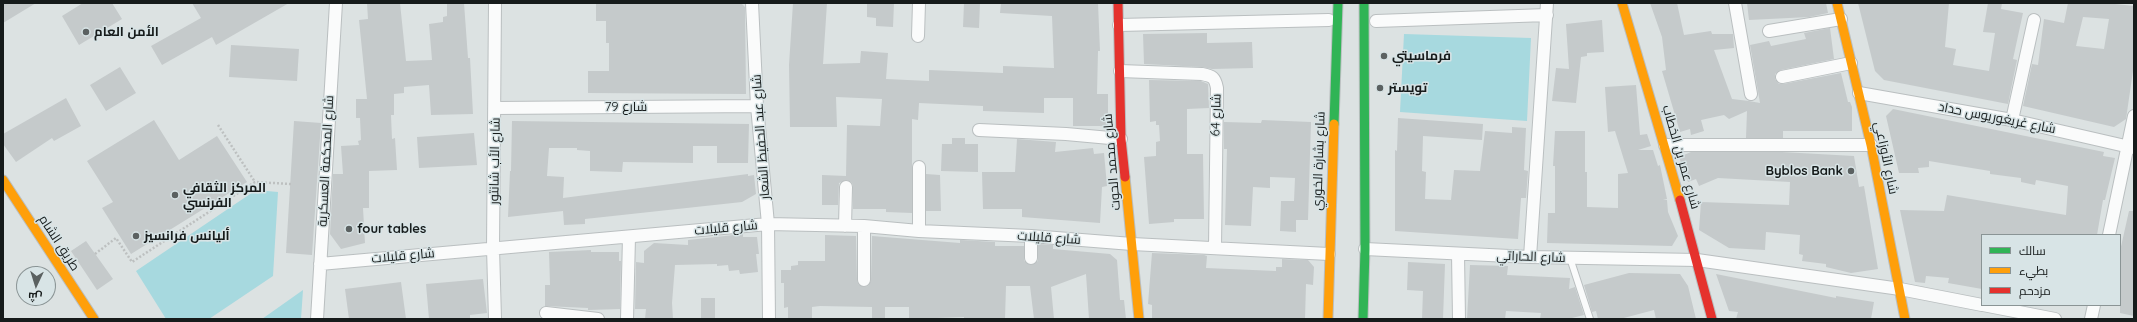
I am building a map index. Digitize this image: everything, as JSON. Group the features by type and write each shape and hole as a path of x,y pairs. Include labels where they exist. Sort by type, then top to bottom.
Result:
{"street":[{"name":"شارع المحكمة العسكرية","path":"317,319 336,3"},
{"name":"شارع الأب شانتور","path":"495,3 493,248 495,319"},
{"name":"شارع عبد الحفيظ الشعار","path":"752,3 757,106 768,224 769,319"},
{"path":"918,36 919,3"},
{"name":"شارع محمد الحوت","path":"1118,3 1121,139 1139,319"},
{"path":"1329,3 1327,117 1332,145"},
{"name":"شارع بشارة الخوري","path":"1328,319 1332,145 1338,3"},
{"path":"1363,319 1365,249 1364,3"},
{"name":"شارع عمر بن الخطاب","path":"1622,3 1665,145 1712,319"},
{"path":"1735,3 1751,94"},
{"name":"شارع الأوزاعي","path":"1837,3 1859,93 1905,319"},
{"path":"1376,9 1376,25 1547,9 1530,257"},
{"path":"1769,31 1841,19"},
{"path":"1119,25 1329,20"},
{"path":"2012,120 2034,20"},
{"path":"1365,161 1372,108 1374,54"},
{"path":"1782,77 1851,63"},
{"name":"شارع 64","path":"1120,71 1202,74 1212,76 1215,79 1217,88 1215,248"},
{"name":"شارع غريغوريوس حداد","path":"1859,93 2012,120 2131,147"},
{"name":"شارع 79","path":"495,108 757,106"},
{"path":"2109,234 2131,147 2134,116"},
{"path":"979,130 1066,134 1121,139"},
{"path":"1665,145 1870,145"},
{"path":"919,167 919,231"},
{"name":"طريق الشام","path":"3,180 94,319"},
{"path":"846,187 846,226"},
{"name":"شارع قليلات","path":"320,264 768,224 864,226 919,231 1031,236 1132,244"},
{"path":"864,226 864,280"},
{"path":"1031,236 1031,258"},
{"path":"627,319 629,237"},
{"path":"1132,244 1329,254"},
{"name":"شارع الحاراتي","path":"1365,249 1530,257 1697,260 1900,289 1981,305"},
{"path":"1458,254 1459,319"},
{"name":"شارع الحاراتي","path":"1987,306 2055,319"},
{"path":"2091,319 2094,306"},
{"path":"546,313 598,319"}],"lane":[{"path":"1570,258 1590,319"}],"path":[{"path":"218,126 255,182"},
{"path":"95,254 116,238 132,262 255,182 290,184"}],"shaded area":[{"path":"1404,34 1531,38 1527,121 1400,112"},
{"path":"256,190 278,192 273,276 209,319 166,319 136,271"},
{"path":"303,290 301,319 262,319"}],"building":[{"path":"3,3 36,3 3,23"},
{"name":"الأمن العام","path":"83,3 112,3 122,19 79,45 62,16"},
{"path":"192,3 289,3 216,45 212,37 162,65 151,46 201,18"},
{"path":"367,3 400,3 406,61 432,60 429,24 443,22 443,17 447,16 447,3 464,3 468,58 470,58 473,114 431,115 429,85 404,87 404,93 394,94 394,115 391,115 392,139 395,138 397,170 369,171 369,208 363,208 365,243 341,249 330,234 333,174 343,174 341,146 359,145 358,141 361,140 360,118 356,118 356,99 367,99 359,20 368,19"},
{"path":"596,3 741,3 745,7 746,94 588,93 588,71 609,71 609,43 606,43 606,21 596,21"},
{"path":"793,3 827,3 823,64 860,63 861,51 888,53 886,79 929,81 929,70 1003,73 1003,66 1054,68 1052,16 1000,13 1001,3 1098,3 1100,51 1098,51 1097,94 1108,94 1108,126 1073,126 1073,98 1044,98 1044,113 983,111 983,106 919,103 918,120 912,119 912,213 886,212 886,209 853,209 853,187 852,183 847,180 839,183 838,205 822,205 822,175 846,176 847,125 880,126 882,99 836,97 837,127 790,127 789,65"},
{"path":"867,3 894,3 893,27 876,26 876,18 867,17"},
{"path":"964,3 980,3 979,28 963,27"},
{"path":"1650,3 1677,3 1684,35 1711,31 1712,34 1733,34 1734,48 1714,50 1732,99 1760,103 1750,45 1769,41 1771,46 1806,39 1804,33 1830,28 1834,59 1781,70 1775,74 1775,79 1779,84 1783,84 1841,73 1848,102 1850,102 1852,107 1852,131 1783,131 1783,138 1746,138 1747,111 1729,119 1724,115 1701,120 1704,131 1691,135 1690,129 1680,132 1662,71 1666,70 1662,37"},
{"path":"1747,3 1826,3 1828,13 1809,17 1749,20"},
{"path":"1858,3 1949,3 1945,47 1956,49 1953,65 1989,71 1995,33 1983,32 1988,3 2002,3 2001,9 2023,13 2013,59 2017,60 2008,104 1884,80 1875,71"},
{"path":"2068,3 2106,3 2134,6 2134,64 2126,119 2114,127 2023,106 2032,64 2038,65 2044,19 2064,23","holes":["2083,17 2109,19 2104,49 2076,46"]},
{"path":"1602,20 1604,52 1587,53 1587,56 1581,57 1576,103 1552,101 1556,68 1569,69 1566,24"},
{"path":"1207,33 1207,43 1252,42 1253,68 1212,69 1202,67 1144,64 1143,34"},
{"path":"231,45 299,49 297,81 229,77"},
{"path":"120,67 136,93 106,111 90,85"},
{"path":"1149,80 1201,81 1208,84 1209,108 1187,109 1187,154 1203,154 1204,219 1174,219 1174,222 1149,224 1144,157 1156,156 1156,142 1160,141 1159,125 1156,125 1156,121 1150,122"},
{"path":"1636,85 1640,135 1647,134 1651,146 1638,150 1653,150 1658,166 1660,165 1667,199 1663,200 1667,200 1668,212 1678,236 1672,246 1547,243 1548,213 1555,213 1555,166 1553,166 1555,131 1585,131 1587,207 1618,208 1618,174 1628,173 1615,131 1608,132 1605,87"},
{"path":"66,98 81,126 54,141 52,138 16,162 3,144 3,134"},
{"path":"1893,109 2104,152 2103,156 2115,158 2105,200 2103,200 2097,234 1981,234 1981,289 1948,283 1949,278 1926,276 1925,283 1915,282 1900,210 1944,211 1947,195 2066,215 2068,186 2036,180 2035,185 2021,182 2021,178 1990,174 1990,171 1929,161 1929,167 1918,168 1919,173 1899,173 1886,116"},
{"path":"1398,118 1483,124 1482,140 1423,136 1422,171 1426,172 1425,199 1451,200 1454,170 1480,171 1485,131 1512,133 1512,127 1526,128 1524,170 1528,171 1526,198 1521,198 1518,239 1395,231 1395,150 1397,151"},
{"name":"المركز الثقافي الفرنسي","path":"154,120 179,160 217,136 247,182 131,254 102,208 113,202 87,161"},
{"path":"1262,120 1311,122 1308,220 1296,220 1296,232 1280,231 1281,201 1294,201 1295,178 1270,177 1270,188 1253,187 1251,226 1225,225 1227,149 1224,149 1224,122 1261,123"},
{"path":"294,121 321,123 312,255 286,253"},
{"path":"512,121 749,124 748,163 717,163 717,146 693,146 693,163 623,162 622,172 590,171 590,151 577,150 577,148 549,148 547,176 564,177 563,198 748,174 748,176 754,175 756,194 742,202 585,219 585,224 564,225 563,211 508,217"},
{"path":"474,133 477,165 419,168 417,137"},
{"path":"952,138 965,138 965,144 978,144 978,172 941,171 942,144 952,144"},
{"path":"1017,139 1056,142 1055,152 1093,148 1094,154 1104,153 1107,186 1102,187 1100,223 1022,217 1022,209 983,209 982,172 1015,172"},
{"path":"1691,152 1782,152 1854,156 1859,187 1864,186 1878,269 1851,273 1826,267 1826,264 1802,261 1803,255 1799,254 1800,235 1766,232 1765,250 1729,248 1699,230 1701,202 1789,205 1790,182 1718,178 1699,186 1696,179 1688,182 1679,157"},
{"path":"926,174 940,175 941,211 926,211"},
{"path":"2129,211 2134,211 2134,316 2120,313 2121,247"},
{"path":"743,234 743,237 757,237 759,254 756,254 758,272 740,274 739,270 729,271 728,265 717,266 717,264 675,265 672,303 673,319 645,319 646,309 635,309 636,262 644,263 644,251 654,243 688,245 688,240"},
{"path":"825,235 856,236 857,280 858,284 864,287 868,286 871,280 872,236 960,243 960,240 995,242 995,246 1024,246 1024,261 1031,265 1038,261 1038,244 1053,245 1053,249 1110,254 1117,260 1120,300 1124,300 1126,319 1089,319 1086,274 1051,287 1054,319 1034,319 1030,286 1006,286 1005,319 964,319 964,317 909,319 909,307 885,307 885,319 872,319 872,307 820,306 812,307 812,319 788,319 788,307 784,308 784,283 781,283 781,270 791,270 791,266 798,265 798,261 825,261"},
{"path":"86,241 113,279 97,290 71,251"},
{"path":"591,250 591,252 619,252 619,261 621,261 620,309 588,310 588,308 545,306 545,285 550,285 549,252"},
{"path":"1152,253 1204,255 1207,256 1206,268 1276,271 1276,267 1282,267 1282,259 1308,260 1314,267 1313,285 1306,284 1305,319 1152,319 1152,305 1148,304"},
{"path":"1408,262 1445,264 1443,319 1422,319 1423,291 1407,290"},
{"path":"1470,265 1508,266 1507,275 1570,278 1569,289 1575,287 1584,315 1568,319 1540,319 1541,313 1506,311 1505,319 1467,319"},
{"path":"1629,273 1680,274 1688,286 1696,319 1656,319 1654,310 1620,319 1598,319 1596,311 1592,312 1584,285"},
{"path":"1716,274 1836,298 1836,296 1874,302 1871,319 1736,319 1738,312 1729,311"},
{"path":"483,279 487,313 470,315 470,319 429,319 426,284"},
{"path":"401,282 406,319 349,319 345,289"},
{"path":"701,298 715,298 715,319 701,319"}],"traffic: fast":[{"path":"1334,124 1338,3"},
{"path":"1363,319 1365,249 1364,3"}],"traffic: slow":[{"path":"1622,3 1680,200"},
{"path":"1837,3 1871,145 1905,319"},
{"path":"1328,319 1334,124"},
{"path":"1125,177 1139,319"},
{"path":"3,180 94,319"}],"traffic: jam":[{"path":"1118,3 1121,139 1125,177"},
{"path":"1680,200 1712,319"}],"place":[{"name":"الأمن العام","path":"86,32"},
{"name":"فرماسيتي","path":"1384,56"},
{"name":"تويستر","path":"1380,88"},
{"name":"Byblos Bank","path":"1851,171"},
{"name":"المركز الثقافي الفرنسي","path":"175,195"},
{"name":"four tables","path":"349,229"},
{"name":"أليانس فرانسيز","path":"136,236"}]}
